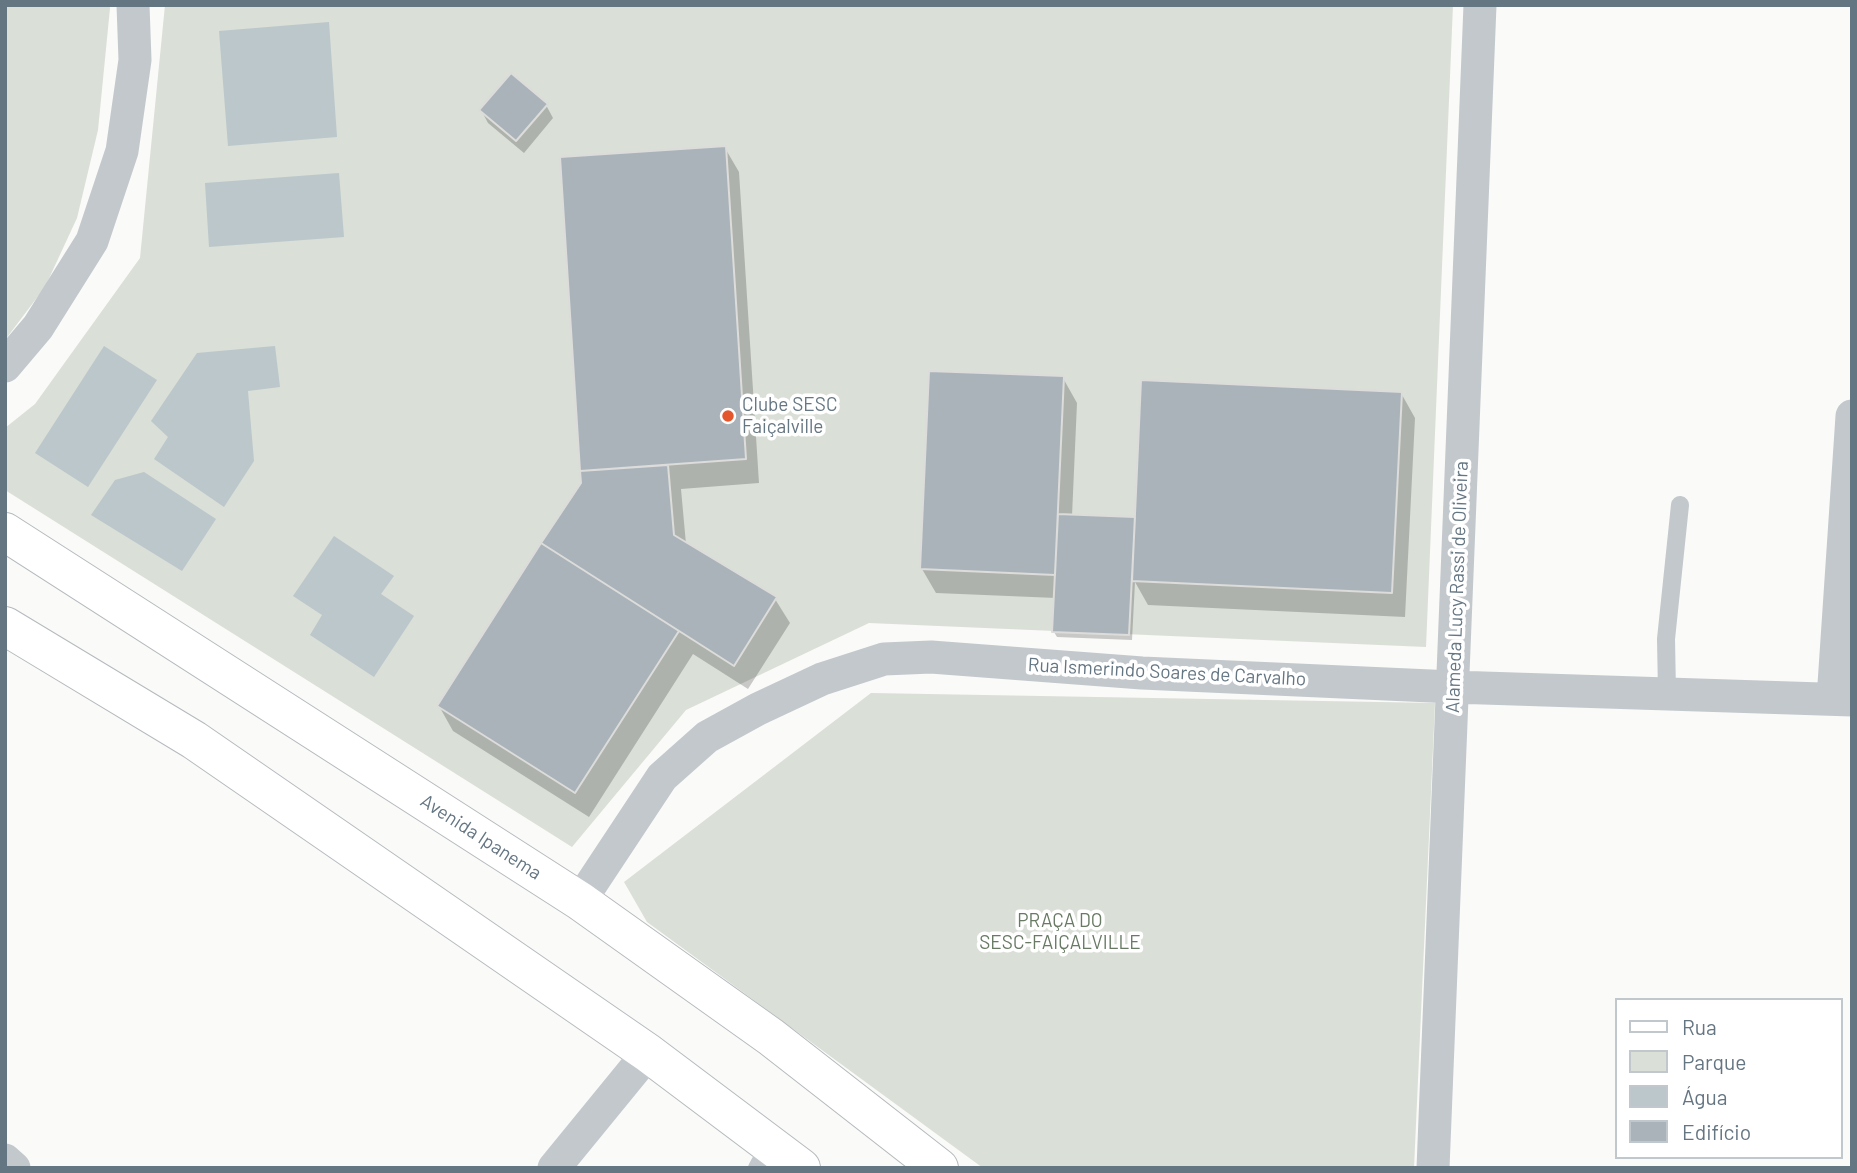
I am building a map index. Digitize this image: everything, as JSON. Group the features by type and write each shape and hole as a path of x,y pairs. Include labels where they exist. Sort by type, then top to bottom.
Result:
{"main road":[{"name":"Avenida Ipanema","path":"5,532 580,901 771,1037 939,1168"},
{"path":"5,626 194,740 648,1053 763,1156 801,1168"}],"street":[{"path":"5,366 38,327 92,241 122,150 135,60 133,5"},
{"name":"Alameda Lucy Rassi de Oliveira","path":"1433,1168 1480,5"},
{"path":"1842,700 1851,436"},
{"name":"Rua Ismerindo Soares de Carvalho","path":"580,901 662,777 707,737 822,679 884,659 931,657 1142,673 1842,700"},
{"path":"554,1168 648,1053"},
{"path":"5,1160 14,1168"}],"lane":[{"path":"1667,693 1666,639 1680,505"}],"green space":[{"path":"5,5 109,5 110,8 98,130 77,218 45,287 5,340"},
{"name":"Clube SESC Faiçalville","path":"165,5 1453,5 1426,647 869,623 686,710 572,847 5,490 5,428 35,404 140,258"},
{"name":"PRAÇA DO SESC-FAIÇALVILLE","path":"871,693 1435,703 1414,1168 983,1168 647,922 624,882"}],"water":[{"path":"329,22 337,137 228,146 219,31"},
{"path":"339,173 344,237 209,247 205,183"},
{"path":"104,346 157,380 88,487 35,453"},
{"path":"275,346 280,387 248,391 254,461 224,507 154,459 168,437 151,421 197,353"},
{"path":"144,472 216,519 182,571 91,515 115,480"},
{"path":"334,536 394,576 381,594 414,616 374,677 310,635 322,615 293,596"}],"building":[{"path":"511,73 548,104 516,141 479,110"},
{"path":"726,146 746,459 580,471 560,157"},
{"path":"929,371 1064,376 1055,575 920,569"},
{"path":"1141,380 1402,392 1392,593 1132,581"},
{"path":"668,465 674,535 777,597 734,666 541,543 581,483 580,471"},
{"path":"1058,514 1135,517 1129,635 1052,632"},
{"path":"541,543 679,631 575,793 437,706"}],"place":[{"name":"Clube SESC Faiçalville","path":"728,416"}]}
